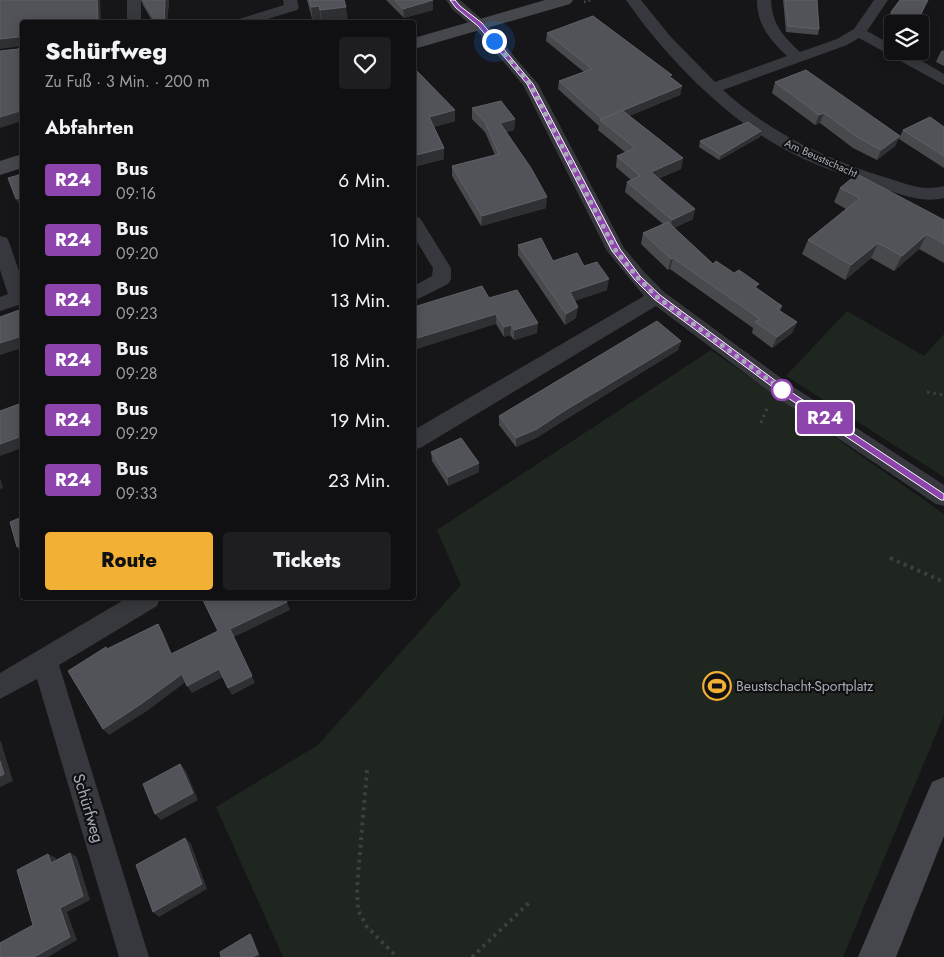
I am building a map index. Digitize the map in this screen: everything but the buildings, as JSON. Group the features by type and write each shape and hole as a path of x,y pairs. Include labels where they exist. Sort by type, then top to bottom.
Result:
{"main road":[{"path":"416,43 564,0"},
{"path":"0,168 20,162"},
{"path":"877,957 944,794"}],"street":[{"path":"134,0 134,20"},
{"path":"250,20 292,7 290,0"},
{"path":"453,0 458,7 480,24 530,84 616,251 638,278 657,297 785,392 944,497"},
{"name":"Am Beustschacht","path":"633,0 655,29 713,88 749,119 787,144 858,174 926,196 944,192"},
{"path":"764,0 763,15 776,37 798,58"},
{"path":"713,88 842,42 859,32 882,0"},
{"path":"859,32 884,46"},
{"path":"909,60 944,80"},
{"path":"416,225 442,268 441,279 416,293"},
{"path":"0,242 20,294"},
{"path":"0,304 20,297"},
{"path":"416,440 657,297"},
{"path":"0,687 145,600"},
{"name":"Schürfweg","path":"44,659 134,957"}],"path":[{"path":"927,392 944,395"},
{"path":"761,423 770,401"},
{"path":"890,558 944,582"},
{"path":"367,770 357,888 358,910 367,927 397,957"},
{"path":"472,957 531,901"}],"shaded area":[{"path":"847,311 924,356 944,334 944,477 786,376"},
{"path":"711,350 944,514 944,715 843,957 283,957 216,807 318,745 461,585 437,530"}],"bus line":[{"name":"R24","path":"453,0 458,7 480,24 530,84 616,251 638,278 657,297 785,392 944,497"}],"place":[{"name":"Beustschacht-Sportplatz","path":"717,686"}],"route":[{"path":"494,41 530,84 616,251 638,278 657,297 785,392 782,390"}]}
